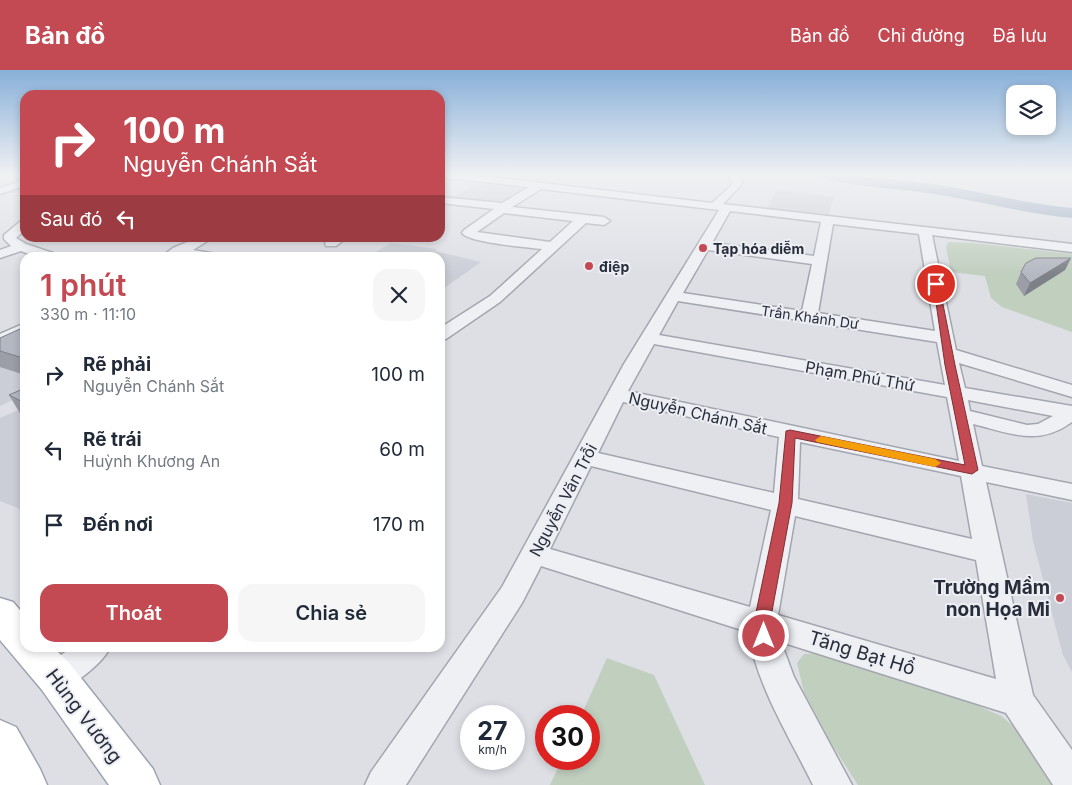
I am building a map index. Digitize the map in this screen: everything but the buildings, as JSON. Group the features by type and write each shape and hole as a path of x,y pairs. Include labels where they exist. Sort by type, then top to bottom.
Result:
{"main road":[{"path":"0,613 20,636"},
{"name":"Hùng Vương","path":"43,662 137,785"},
{"path":"0,742 24,785"}],"street":[{"path":"502,208 468,232 476,236 554,246"},
{"path":"506,208 604,221"},
{"name":"Nguyễn Văn Trỗi","path":"384,785 512,595 633,364 704,246 720,208"},
{"path":"739,208 1072,248"},
{"path":"445,332 484,308 583,219"},
{"path":"809,317 828,220"},
{"path":"20,228 10,235 10,239 21,247 36,252"},
{"path":"925,230 1017,701 1072,780"},
{"path":"178,251 197,242"},
{"path":"704,246 819,261"},
{"path":"0,254 21,247"},
{"path":"178,251 183,252"},
{"name":"Trần Khánh Dư","path":"674,296 809,317 947,346 1072,391"},
{"path":"0,341 20,331"},
{"name":"Phạm Phú Thứ","path":"648,338 959,404 1027,431 1038,432 1046,430 1072,413"},
{"name":"Nguyễn Chánh Sắt","path":"618,395 1072,492"},
{"path":"790,433 785,503 762,622 766,650 780,684 833,785"},
{"path":"585,457 785,503 988,553"},
{"name":"Tăng Bạt Hổ","path":"534,554 1017,701"},
{"path":"43,662 79,652"}],"shaded area":[{"path":"767,208 830,208 828,216"},
{"path":"391,243 437,249 435,251 439,252 376,252"},
{"path":"445,253 481,262 445,287"},
{"path":"20,347 20,396 0,406 0,357"},
{"path":"20,409 20,509 0,501 0,418"},
{"name":"Trường Mầm non Họa Mi","path":"1026,494 1072,503 1072,672 1063,655 1033,541"}],"green space":[{"path":"949,242 1072,254 1072,332 1002,307 991,298 985,276 951,272 946,247"},
{"path":"822,653 954,695 1001,716 1030,740 1060,785 858,785 831,743 804,692 797,663 804,654"},
{"path":"607,658 654,675 705,785 550,785 557,770 600,770 600,705 586,705"}],"waterway":[{"path":"1033,208 1072,213"}],"slow traffic":[{"path":"821,440 935,463"}],"place":[{"name":"Tạp hóa diễm","path":"703,248"},
{"name":"điệp","path":"589,266"},
{"name":"Trường Mầm non Họa Mi","path":"1060,598"}],"route":[{"path":"764,636 762,622 785,503 790,433 972,470 950,365 936,284"}]}
